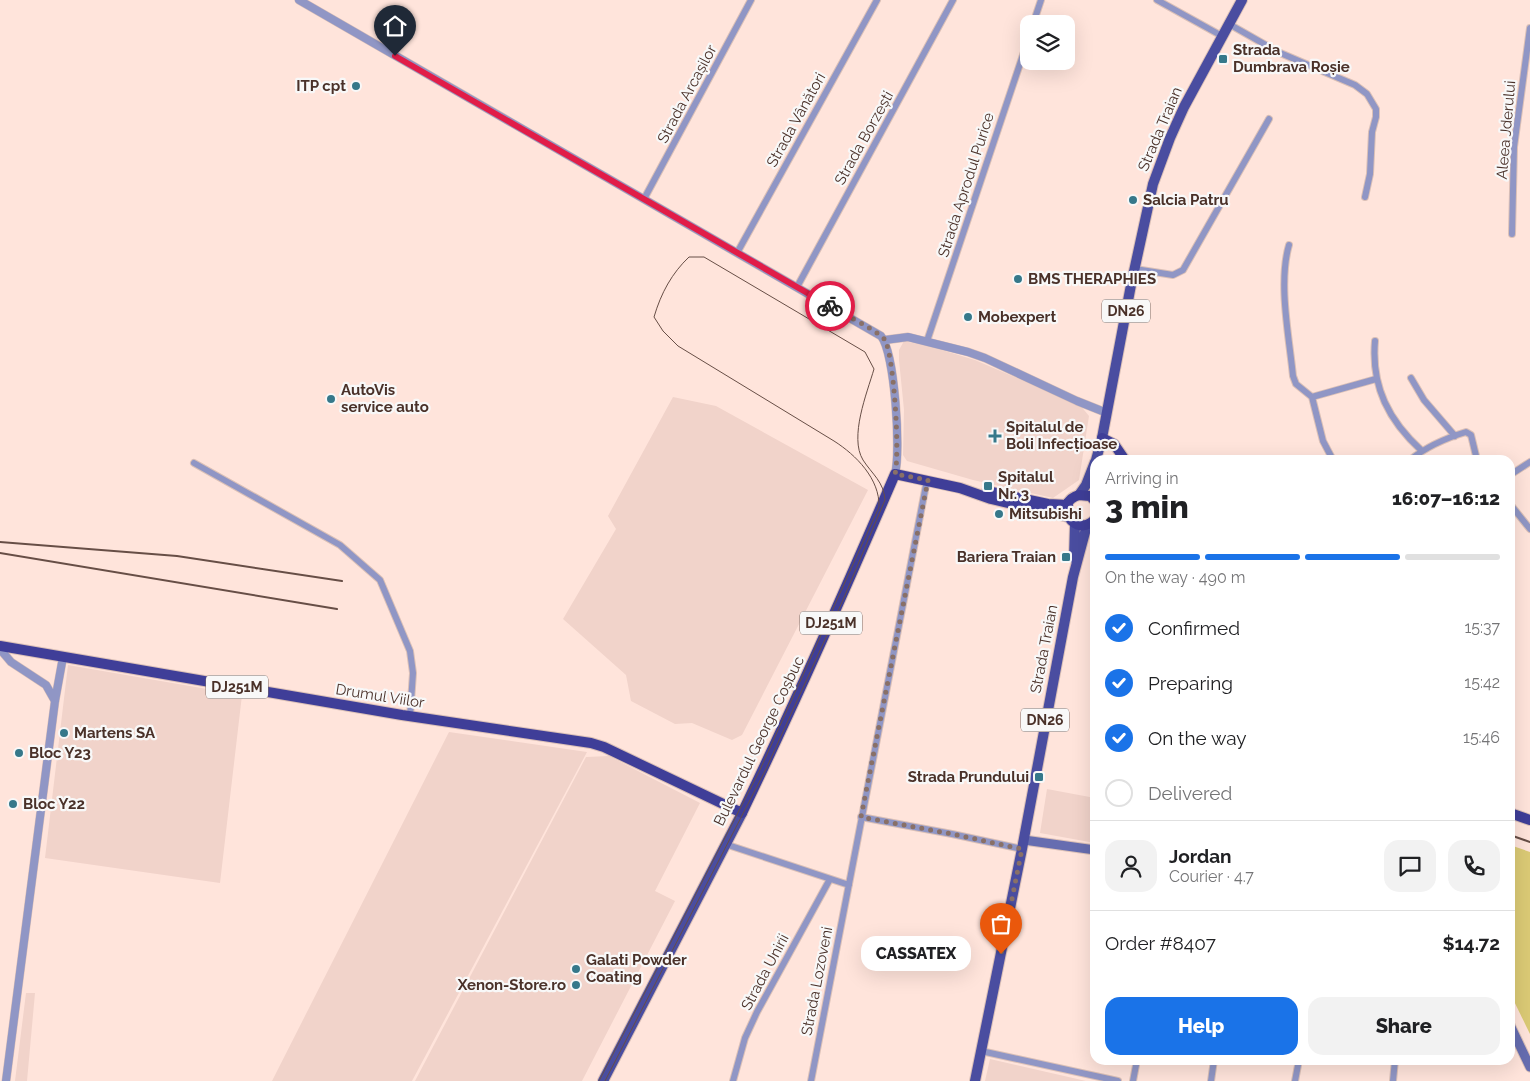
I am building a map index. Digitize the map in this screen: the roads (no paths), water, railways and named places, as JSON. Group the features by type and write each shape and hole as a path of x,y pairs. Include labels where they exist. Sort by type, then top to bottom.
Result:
{"highway":[{"path":"1102,438 1114,444 1122,455"},
{"path":"895,474 960,488 991,499 1072,520"},
{"name":"Bulevardul George Coșbuc","path":"742,813 764,770 840,602 895,474"},
{"path":"960,488 988,491 1048,504 1068,505"},
{"path":"1079,495 1085,494 1090,496"},
{"name":"DN26","path":"1079,495 1072,498 1068,505 1072,520 1090,522"},
{"name":"Drumul Viilor","path":"0,648 410,716 591,743 604,747 742,813"},
{"path":"1515,815 1530,820"}],"main road":[{"name":"Strada Traian","path":"1098,455 1149,198 1170,138 1195,85 1242,0"},
{"name":"Strada Traian","path":"1079,495 1090,476"},
{"name":"Strada Traian","path":"1072,520 1073,577"},
{"name":"Strada Traian","path":"975,1081 1023,844 1073,577 1090,525"},
{"name":"Bulevardul George Coșbuc","path":"603,1081 742,813"},
{"path":"1023,844 1090,850"},
{"path":"1515,1036 1530,1067"}],"street":[{"path":"299,0 873,331 885,340 901,337 927,341 968,352 1086,405 1107,412"},
{"name":"Strada Arcașilor","path":"644,199 751,0"},
{"name":"Strada Vânători","path":"737,253 877,0"},
{"name":"Strada Borzești","path":"797,287 953,0"},
{"path":"1036,15 1041,0"},
{"path":"1157,0 1222,36"},
{"path":"1229,24 1278,52 1355,85 1367,94 1376,109 1376,117 1372,132 1370,174 1365,197"},
{"name":"Aleea Jderului","path":"1512,234 1514,147 1530,28"},
{"name":"Strada Aprodul Purice","path":"927,341 1020,64"},
{"path":"1135,269 1173,275 1183,270 1269,120"},
{"path":"1289,245 1284,286 1293,376 1296,384 1312,397 1323,442 1330,455"},
{"name":"Bulevardul George Coșbuc","path":"885,340 890,359 894,396 897,458 895,474"},
{"path":"1375,341 1376,380 1393,417 1403,432 1422,451"},
{"path":"1411,378 1424,400 1455,436"},
{"path":"1312,397 1376,380"},
{"path":"1417,455 1455,436 1469,433 1476,455"},
{"path":"1515,472 1530,462"},
{"path":"194,463 340,545 380,580 410,650 413,673 410,716"},
{"name":"Strada Lozoveni","path":"811,1081 928,480"},
{"path":"1515,510 1530,529"},
{"path":"0,648 11,662 46,686 55,701"},
{"path":"6,1081 55,701 63,657"},
{"path":"861,817 952,834 1023,844"},
{"path":"725,844 849,885"},
{"name":"Strada Unirii","path":"733,1081 745,1038 757,1012 830,879"},
{"path":"981,1051 1118,1081"},
{"path":"1134,1081 1136,1065"},
{"path":"1210,1081 1213,1065"},
{"path":"1295,1081 1298,1065"},
{"path":"1393,1081 1395,1065"}],"tram line":[{"path":"599,1081 759,772 879,507 878,497 871,478 850,453 834,441 678,346 663,331 654,317 668,284 689,257 704,257 865,352 874,369 858,427 859,450 863,460 880,483 885,500 843,600 766,769 605,1081"}],"railway":[{"path":"0,542 177,556 342,581"},
{"path":"0,553 337,609"},
{"path":"1515,837 1530,842"}],"place":[{"name":"Strada Dumbrava Roșie","path":"1223,59"},
{"name":"ITP cpt","path":"356,86"},
{"name":"Salcia Patru","path":"1133,200"},
{"name":"BMS THERAPHIES","path":"1018,279"},
{"name":"Mobexpert","path":"968,317"},
{"name":"AutoVis service auto","path":"331,399"},
{"name":"Spitalul de Boli Infecțioase","path":"995,436"},
{"name":"Spitalul Nr. 3","path":"988,486"},
{"name":"Mitsubishi","path":"999,514"},
{"name":"Bariera Traian","path":"1066,557"},
{"name":"Martens SA","path":"64,733"},
{"name":"Bloc Y23","path":"19,753"},
{"name":"Strada Prundului","path":"1039,777"},
{"name":"Bloc Y22","path":"13,804"},
{"name":"CASSATEX","path":"1001,954"},
{"name":"Galati Powder Coating","path":"576,969"},
{"name":"Xenon-Store.ro","path":"576,985"}]}
